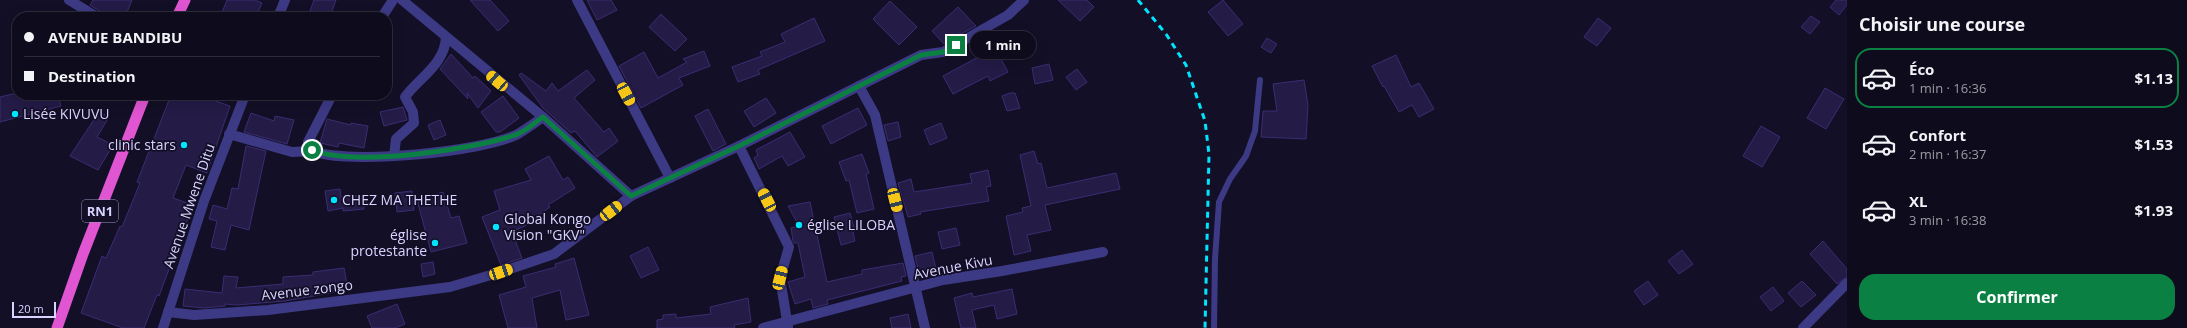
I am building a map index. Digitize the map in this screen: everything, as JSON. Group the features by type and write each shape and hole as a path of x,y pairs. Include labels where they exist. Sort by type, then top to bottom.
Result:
{"highway":[{"path":"179,12 185,0"},
{"name":"RN1","path":"57,328 83,254 143,100"}],"street":[{"path":"280,12 285,0"},
{"path":"385,12 393,0"},
{"path":"402,0 543,117 631,196"},
{"path":"577,0 670,178"},
{"name":"Avenue zongo","path":"168,312 194,315 268,310 450,287 554,254 631,196 739,146 921,55 943,52 1008,15 1024,0"},
{"path":"75,2 90,12"},
{"path":"394,156 396,139 414,123 413,112 405,97 416,83 430,72 446,44 446,37"},
{"path":"860,86 874,115 926,328"},
{"name":"Avenue Mwene Ditu","path":"163,328 204,201 243,100"},
{"path":"312,150 309,146 309,138 329,100"},
{"path":"229,134 292,152 312,150 337,157 394,156 460,148 494,141 517,134 543,117"},
{"path":"739,146 789,246 780,278 788,325"},
{"name":"Avenue Kivu","path":"763,328 788,325 944,280 1103,252"},
{"path":"1802,328 1847,283"}],"lane":[{"path":"1214,328 1215,259 1219,202 1230,178 1246,156 1255,131 1260,80"}],"building":[{"path":"93,0 132,0 127,12 101,12 90,5"},
{"path":"227,0 255,0 262,3 258,12 222,12"},
{"path":"314,0 336,0 332,12 310,11"},
{"path":"470,0 490,0 509,21 498,31"},
{"path":"587,0 611,0 617,10 597,20"},
{"path":"1058,0 1087,0 1094,7 1080,21"},
{"path":"1223,0 1243,24 1228,36 1208,12"},
{"path":"1836,0 1847,0 1847,5 1839,15 1830,7"},
{"path":"890,1 917,27 899,45 873,19"},
{"path":"958,7 976,26 961,34 960,33 944,44 932,31"},
{"path":"661,14 687,39 675,51 649,27"},
{"path":"1811,16 1820,22 1810,34 1801,27"},
{"path":"814,18 825,41 758,70 760,74 738,82 732,67 762,56 760,52 785,42 781,34"},
{"path":"1598,18 1611,28 1597,46 1584,37"},
{"path":"1267,38 1277,44 1271,53 1261,47"},
{"path":"995,48 1008,72 990,81 988,76 953,94 943,76"},
{"path":"704,51 710,66 679,78 683,85 641,108 619,66 644,52 658,78 687,62 683,59"},
{"path":"451,54 473,78 475,76 491,91 478,108 467,93 468,99 440,69"},
{"path":"1396,55 1411,87 1419,83 1434,109 1419,117 1412,105 1399,112 1372,66"},
{"path":"1049,64 1053,80 1035,84 1032,68"},
{"path":"1077,69 1087,82 1076,90 1066,77"},
{"path":"587,70 595,80 574,98 604,132 609,128 618,141 597,157 575,131 571,133 543,108 519,75 521,73 546,91 552,83 558,91"},
{"path":"1304,80 1308,105 1306,139 1261,137 1263,111 1277,111 1273,84"},
{"path":"1825,88 1844,99 1826,129 1807,118"},
{"path":"1015,93 1020,108 1007,111 1002,96"},
{"name":"Lisée KIVUVU","path":"12,94 12,100 59,100 61,106 0,122 0,97"},
{"path":"503,96 519,118 500,132 496,132 481,112"},
{"path":"766,98 776,113 754,127 744,111"},
{"path":"169,100 213,100 230,106 207,173 186,165 173,198 193,205 159,296 157,295 144,328 123,328 81,313 102,256 106,258 120,226 122,227 140,183 137,182"},
{"path":"403,107 407,120 384,126 380,112"},
{"path":"858,108 867,125 831,144 822,126"},
{"path":"708,109 726,144 713,151 695,116"},
{"path":"99,112 109,117 97,137 113,145 98,170 70,156"},
{"path":"251,113 274,121 275,116 294,120 287,144 244,132"},
{"path":"327,119 351,125 351,123 368,126 364,148 339,143 338,147 320,143"},
{"path":"440,120 446,135 434,140 428,125"},
{"path":"898,122 901,137 888,141 884,125"},
{"path":"941,123 947,138 930,145 924,130"},
{"path":"1761,126 1780,137 1762,167 1743,156"},
{"path":"790,132 805,157 788,166 782,156 759,169 754,158 758,155 756,150"},
{"path":"246,146 266,151 249,230 231,225 225,250 211,247 217,221 209,219 213,205 227,209 232,188 238,189"},
{"path":"1034,151 1038,164 1041,163 1047,188 1116,173 1120,189 1045,205 1051,230 1027,235 1031,251 1014,255 1006,216 1023,212 1022,208 1031,206 1020,155"},
{"path":"862,154 869,173 866,174 874,209 857,213 849,180 846,181 839,162"},
{"path":"549,156 563,180 568,177 575,188 548,205 550,207 526,224 527,225 512,232 522,258 501,265 482,217 500,210 494,191 531,180 525,169"},
{"path":"988,170 991,186 986,187 989,201 920,212 921,214 908,217 898,183 911,179 914,192 972,183 970,174"},
{"path":"340,189 341,197 367,195 368,202 364,203 364,209 343,211 343,208 328,211 325,191"},
{"path":"412,191 414,210 397,212 395,193"},
{"path":"443,192 451,218 459,216 467,243 431,252 417,200"},
{"path":"810,202 827,282 862,274 862,270 903,263 906,276 901,277 902,281 827,300 828,304 813,308 811,299 795,304 788,282 805,277 798,243 794,243 793,241 791,228 799,226 788,206"},
{"path":"850,213 855,231 853,232 855,241 841,245 834,217"},
{"path":"956,228 960,245 942,249 938,232"},
{"path":"1823,241 1847,269 1847,277 1837,284 1810,254"},
{"path":"648,247 659,270 641,278 630,256"},
{"path":"1682,250 1693,264 1679,274 1668,261"},
{"path":"932,252 936,269 919,273 915,256"},
{"path":"574,258 589,315 566,320 560,290 532,298 537,328 508,328 499,295 526,287 523,276 556,267 555,264"},
{"path":"433,262 435,274 423,277 421,264"},
{"path":"344,268 348,290 285,301 237,305 225,304 225,306 204,308 183,306 185,289 222,293 224,276 238,277 236,288 283,284 283,277 313,275 313,272"},
{"path":"1648,281 1658,295 1644,305 1634,291"},
{"path":"1802,281 1816,295 1801,307 1788,293"},
{"path":"1773,287 1784,301 1771,311 1760,297"},
{"path":"1012,289 1017,314 997,319 994,305 972,310 976,328 961,328 954,298 972,293 973,297"},
{"path":"748,298 751,322 734,325 735,328 657,328 657,320 663,319 663,315 676,314 676,318 711,314 710,307"},
{"path":"397,304 405,324 395,328 372,328 367,316"},
{"path":"908,314 911,328 892,328 890,318"}],"railway":[{"path":"1138,0 1166,34 1186,65 1205,121 1209,154 1205,328"}],"place":[{"name":"Lisée KIVUVU","path":"15,114"},
{"name":"clinic stars","path":"184,145"},
{"name":"CHEZ MA THETHE","path":"334,200"},
{"name":"église LILOBA","path":"799,225"},
{"name":"Global Kongo Vision \"GKV\"","path":"496,227"},
{"name":"église protestante","path":"435,243"}],"route":[{"path":"312,150 318,153 337,157 365,157 401,155 460,148 494,141 517,134 543,117 631,196 739,146 921,55 943,52 956,45"}]}
